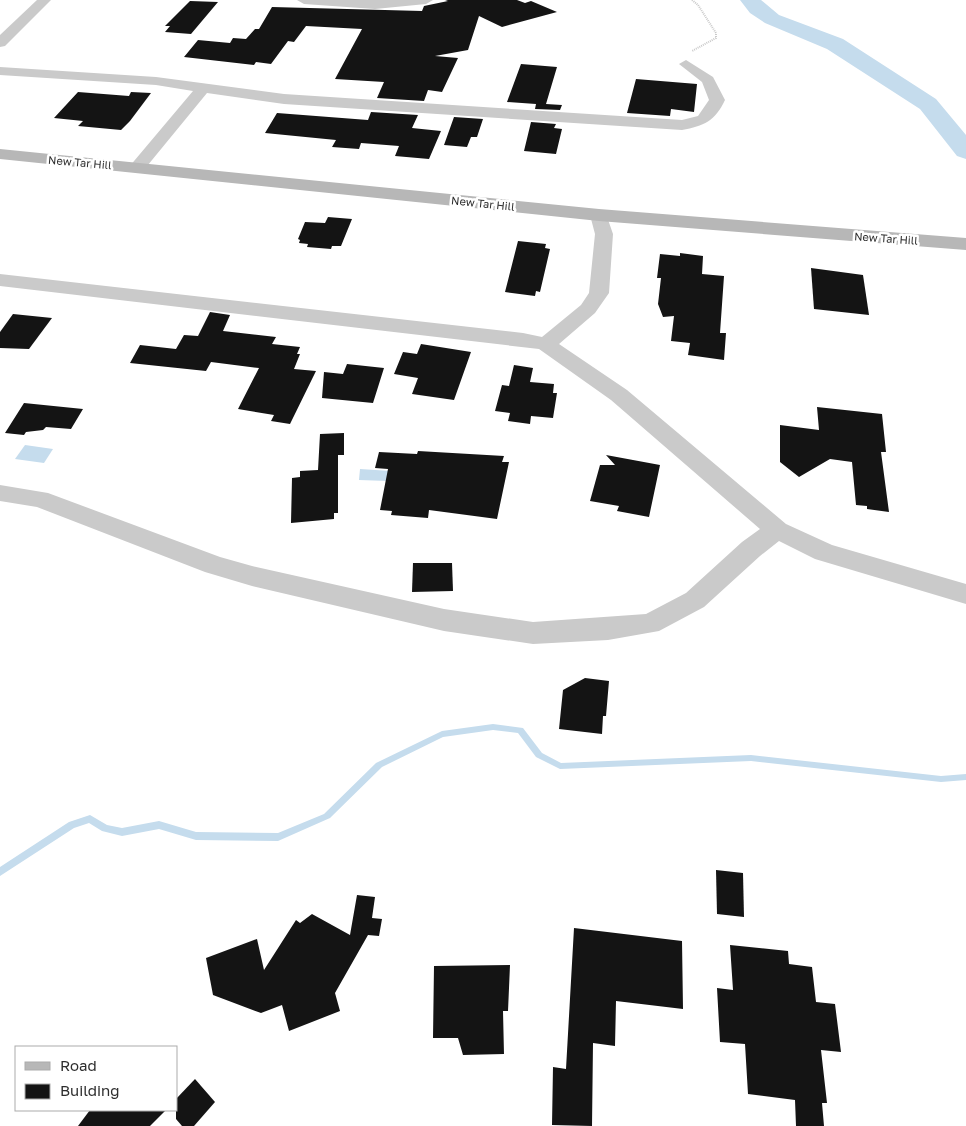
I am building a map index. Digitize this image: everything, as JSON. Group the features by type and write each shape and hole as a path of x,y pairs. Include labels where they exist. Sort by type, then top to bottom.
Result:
{"street":[{"path":"0,43 44,0"},
{"path":"304,0 374,5 426,0"},
{"path":"0,70 156,81 284,99 682,125 701,122 709,116 717,100 708,80 686,64"},
{"path":"137,167 204,87"},
{"name":"New Tar Hill","path":"0,154 598,215 966,244"},
{"path":"546,344 588,309 599,293 604,234 598,215"},
{"path":"0,280 523,339 546,344 619,395 778,530 824,552 966,594"},
{"path":"0,492 40,499 214,565 252,576 444,620 533,633 608,629 650,624 695,600 750,549 778,530"}],"path":[{"path":"686,64 686,52 702,47 716,38 716,33 698,5 692,0"}],"water":[{"path":"25,445 53,449 44,463 15,459"},
{"path":"360,469 391,471 388,481 359,480"}],"building":[{"path":"445,0 517,0 525,3 531,1 557,12 502,27 479,16 468,50 435,56 458,58 442,92 428,90 424,101 377,98 384,82 335,79 362,29 306,26 294,42 288,41 271,64 256,62 254,65 184,57 198,40 230,43 233,38 246,39 255,29 259,29 272,7 422,11 424,6 448,1"},
{"path":"190,1 218,2 191,34 165,32 170,26 165,26"},
{"path":"521,64 557,67 546,104 562,105 560,110 535,109 536,104 507,102"},
{"path":"636,79 697,84 694,112 671,109 670,116 627,113"},
{"path":"78,92 129,96 131,92 151,93 121,130 78,126 83,121 54,118"},
{"path":"371,112 418,115 412,128 441,131 429,159 395,156 399,146 361,143 359,149 332,147 336,140 265,133 277,113 368,120"},
{"path":"454,117 483,119 477,137 471,137 467,147 444,145"},
{"path":"531,122 556,124 554,128 562,129 556,154 524,151"},
{"path":"328,217 352,219 341,246 332,246 331,249 307,247 308,244 299,243 300,240 298,239 305,222 325,223"},
{"path":"518,241 546,244 545,248 550,249 540,292 536,291 535,296 505,292"},
{"path":"680,253 703,256 702,274 724,276 720,333 726,333 724,360 688,355 690,343 671,341 674,316 663,317 658,304 661,278 657,278 660,254 680,256"},
{"path":"811,268 863,275 869,315 814,309"},
{"path":"210,312 230,315 223,331 276,337 272,344 300,347 297,354 300,354 294,369 316,371 290,424 271,421 274,415 238,409 259,368 211,362 206,371 130,363 140,345 176,349 184,335 198,336"},
{"path":"13,314 52,318 29,349 0,348 0,332"},
{"path":"421,344 471,352 454,400 412,394 418,378 394,374 403,352 417,354"},
{"path":"347,364 384,368 373,403 322,398 324,372 343,374"},
{"path":"514,365 533,368 530,382 554,384 553,393 557,393 553,418 531,416 530,424 508,421 510,413 495,411 502,385 509,386"},
{"path":"24,403 83,409 71,429 46,427 43,430 26,432 24,435 5,433"},
{"path":"817,407 882,414 886,452 881,452 889,512 867,509 867,506 856,505 852,462 830,459 799,477 780,462 780,425 819,430"},
{"path":"344,433 344,455 338,455 338,513 334,513 334,519 291,523 292,478 300,477 300,471 318,470 320,434"},
{"path":"418,451 504,456 502,462 509,462 497,519 429,510 428,518 391,515 392,511 380,510 388,469 375,468 379,452 417,454"},
{"path":"606,455 660,465 649,517 617,511 619,506 590,501 600,465 615,465"},
{"path":"413,563 452,563 453,591 412,592"},
{"path":"585,678 609,681 606,716 603,716 602,734 559,729 563,690"},
{"path":"716,870 743,873 744,917 717,914"},
{"path":"357,895 375,897 372,918 382,919 379,936 368,935 335,993 340,1011 289,1031 282,1005 261,1013 213,995 206,958 257,939 264,970 296,920 300,923 312,914 350,935"},
{"path":"574,928 682,941 683,1009 616,1001 615,1046 593,1043 592,1126 552,1125 553,1067 566,1069"},
{"path":"730,945 788,951 789,964 812,967 816,1002 835,1004 841,1052 821,1050 827,1103 822,1103 824,1126 796,1126 795,1100 748,1094 745,1044 720,1042 717,988 733,990"},
{"path":"510,965 508,1011 503,1011 504,1054 463,1055 458,1038 433,1038 434,966"},
{"path":"195,1079 215,1102 194,1126 182,1126 176,1119 178,1097"},
{"path":"89,1111 165,1111 150,1126 78,1126"}],"waterway":[{"path":"750,0 757,9 772,19 835,44 928,104 966,151"},
{"path":"0,872 72,825 90,819 105,828 122,832 159,825 196,836 278,837 327,816 379,765 442,734 493,727 520,730 539,755 560,766 751,758 941,779 966,777"}]}
